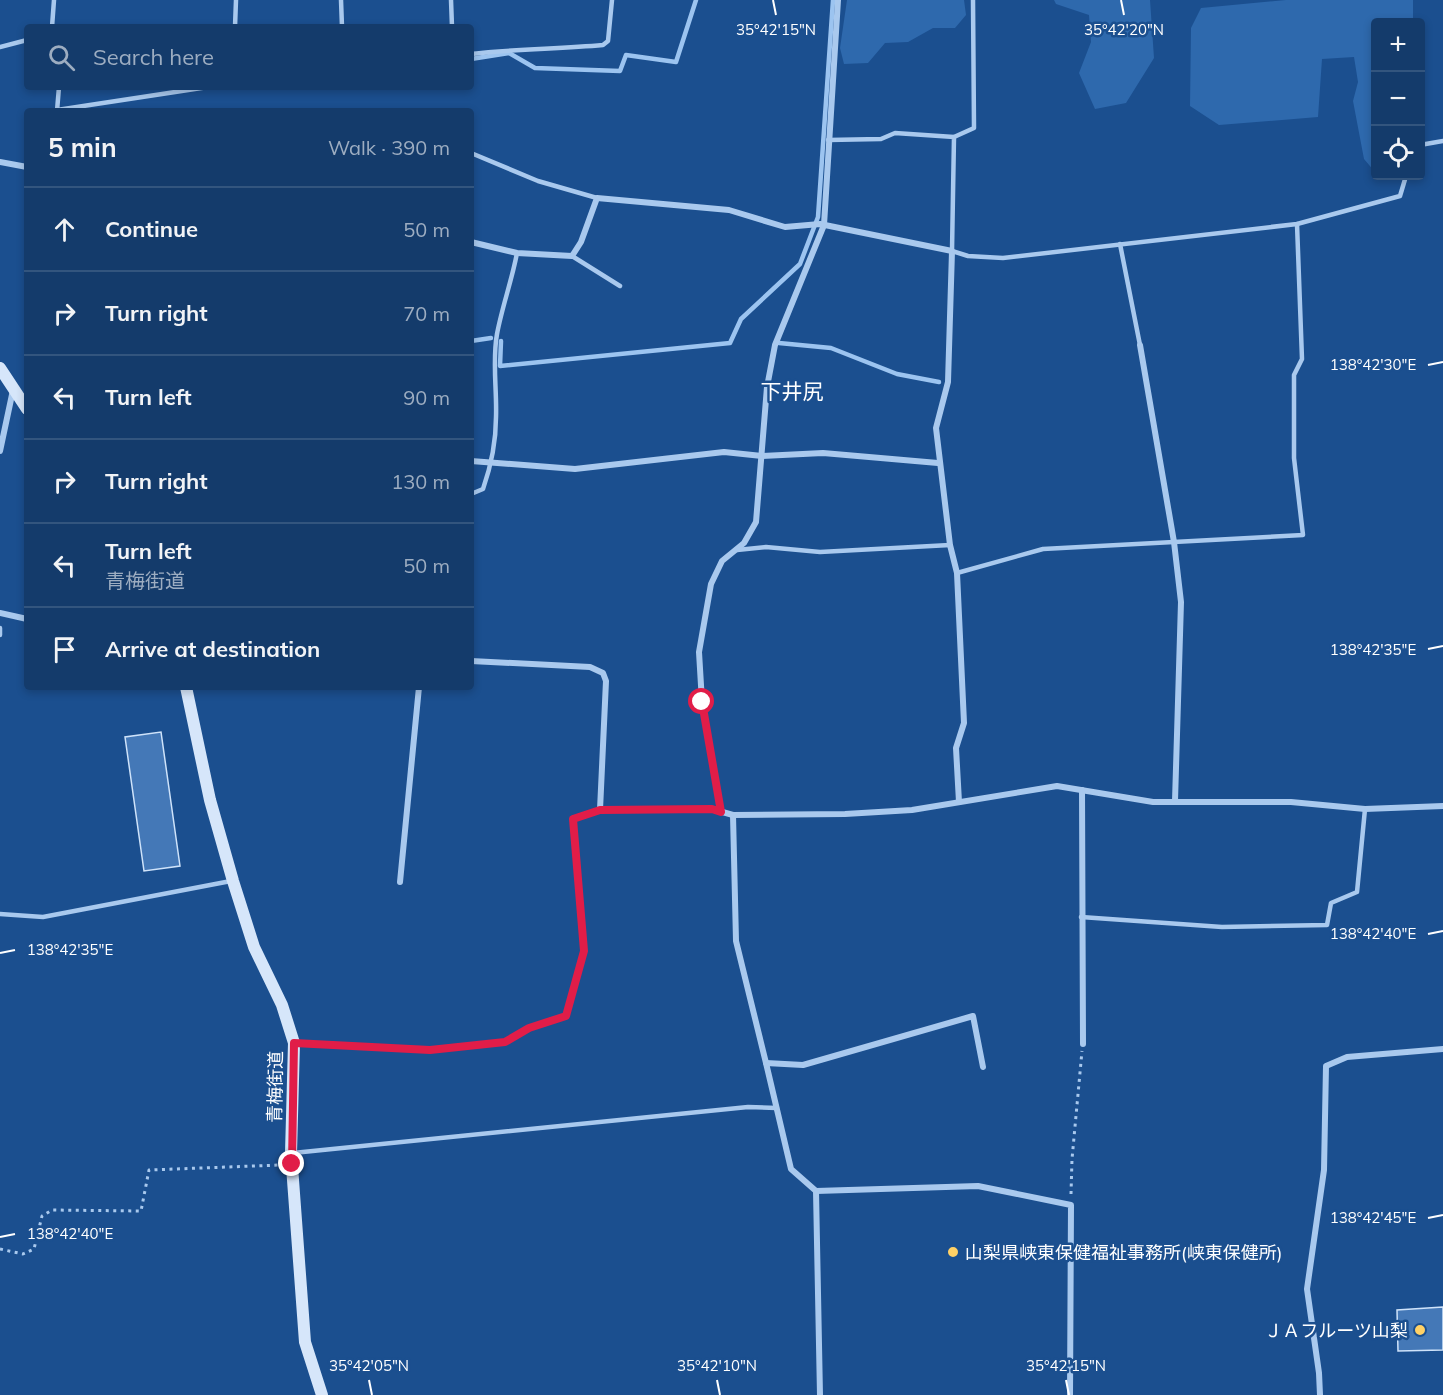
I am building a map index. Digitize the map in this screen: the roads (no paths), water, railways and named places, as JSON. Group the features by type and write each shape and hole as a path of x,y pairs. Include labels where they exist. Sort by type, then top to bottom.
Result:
{"main road":[{"path":"0,369 24,405"},
{"name":"青梅街道","path":"187,690 210,800 233,881 254,947 282,1005 294,1043 292,1159 305,1342 322,1395"}],"street":[{"path":"721,812 702,702 699,652 711,584 722,561 744,543 756,522 767,387 775,345 822,225 838,0"},
{"path":"0,162 24,166"},
{"path":"474,243 517,253 572,256 581,242 597,198 729,210 785,227 822,225 952,251 948,382 936,428 938,463 950,545 957,573 964,723 956,748 959,802"},
{"path":"1140,345 1174,542 1180,602 1175,801"},
{"path":"0,451 13,389"},
{"path":"474,461 575,469 724,452 762,456 824,453 938,463"},
{"path":"0,613 24,619"},
{"path":"474,661 590,667 603,673 606,681 600,810 712,809 733,815 901,811 1057,786 1153,802 1291,802 1365,809 1443,806"},
{"path":"400,882 419,690"},
{"path":"1082,790 1083,1044"},
{"path":"733,815 736,941 791,1169 816,1191 978,1186 1071,1205 1070,1395"},
{"path":"766,1063 803,1065 973,1016 983,1067"},
{"path":"1320,1395 1307,1289 1324,1170 1326,1066 1347,1057 1443,1049"},
{"path":"816,1191 820,1395"}],"lane":[{"path":"52,24 54,0"},
{"path":"235,24 236,0"},
{"path":"341,0 342,24"},
{"path":"451,0 452,24"},
{"path":"474,54 517,48 544,50 603,45 608,41 612,0"},
{"path":"828,140 881,139 896,133 954,137 974,128 973,0"},
{"path":"0,47 24,41"},
{"path":"57,108 59,90"},
{"path":"76,108 189,90"},
{"path":"954,137 952,251 968,256 1003,258 1297,224 1400,196 1405,180"},
{"path":"1425,144 1443,141"},
{"path":"474,154 538,181 597,198"},
{"path":"957,573 1043,549 1303,535 1294,458 1294,375 1302,359 1297,224"},
{"path":"1120,244 1140,345"},
{"path":"474,493 483,489 491,464 496,418 494,366 497,333 510,290 517,253"},
{"path":"572,256 621,286"},
{"path":"736,550 766,547 820,552 950,545"},
{"path":"0,628 0,634"},
{"path":"1081,917 1222,927 1327,925 1331,903 1358,892 1365,809"},
{"path":"294,1043 430,1050 505,1042 529,1028 566,1016 584,951 573,819 600,810"},
{"path":"0,914 43,917 233,881"},
{"path":"292,1159 748,1107 777,1108"}],"waterway":[{"path":"474,59 509,53 535,68 620,71 626,55 676,62 696,0"},
{"path":"501,341 500,366 730,343 741,319 800,264 818,217 833,0"},
{"path":"474,341 491,338"},
{"path":"779,343 831,348 897,374 939,382"}],"place":[{"name":"山梨県峡東保健福祉事務所(峡東保健所)","path":"953,1252"},
{"name":"ＪＡフルーツ山梨","path":"1420,1330"}],"district":[{"name":"下井尻","path":"792,391"}]}
